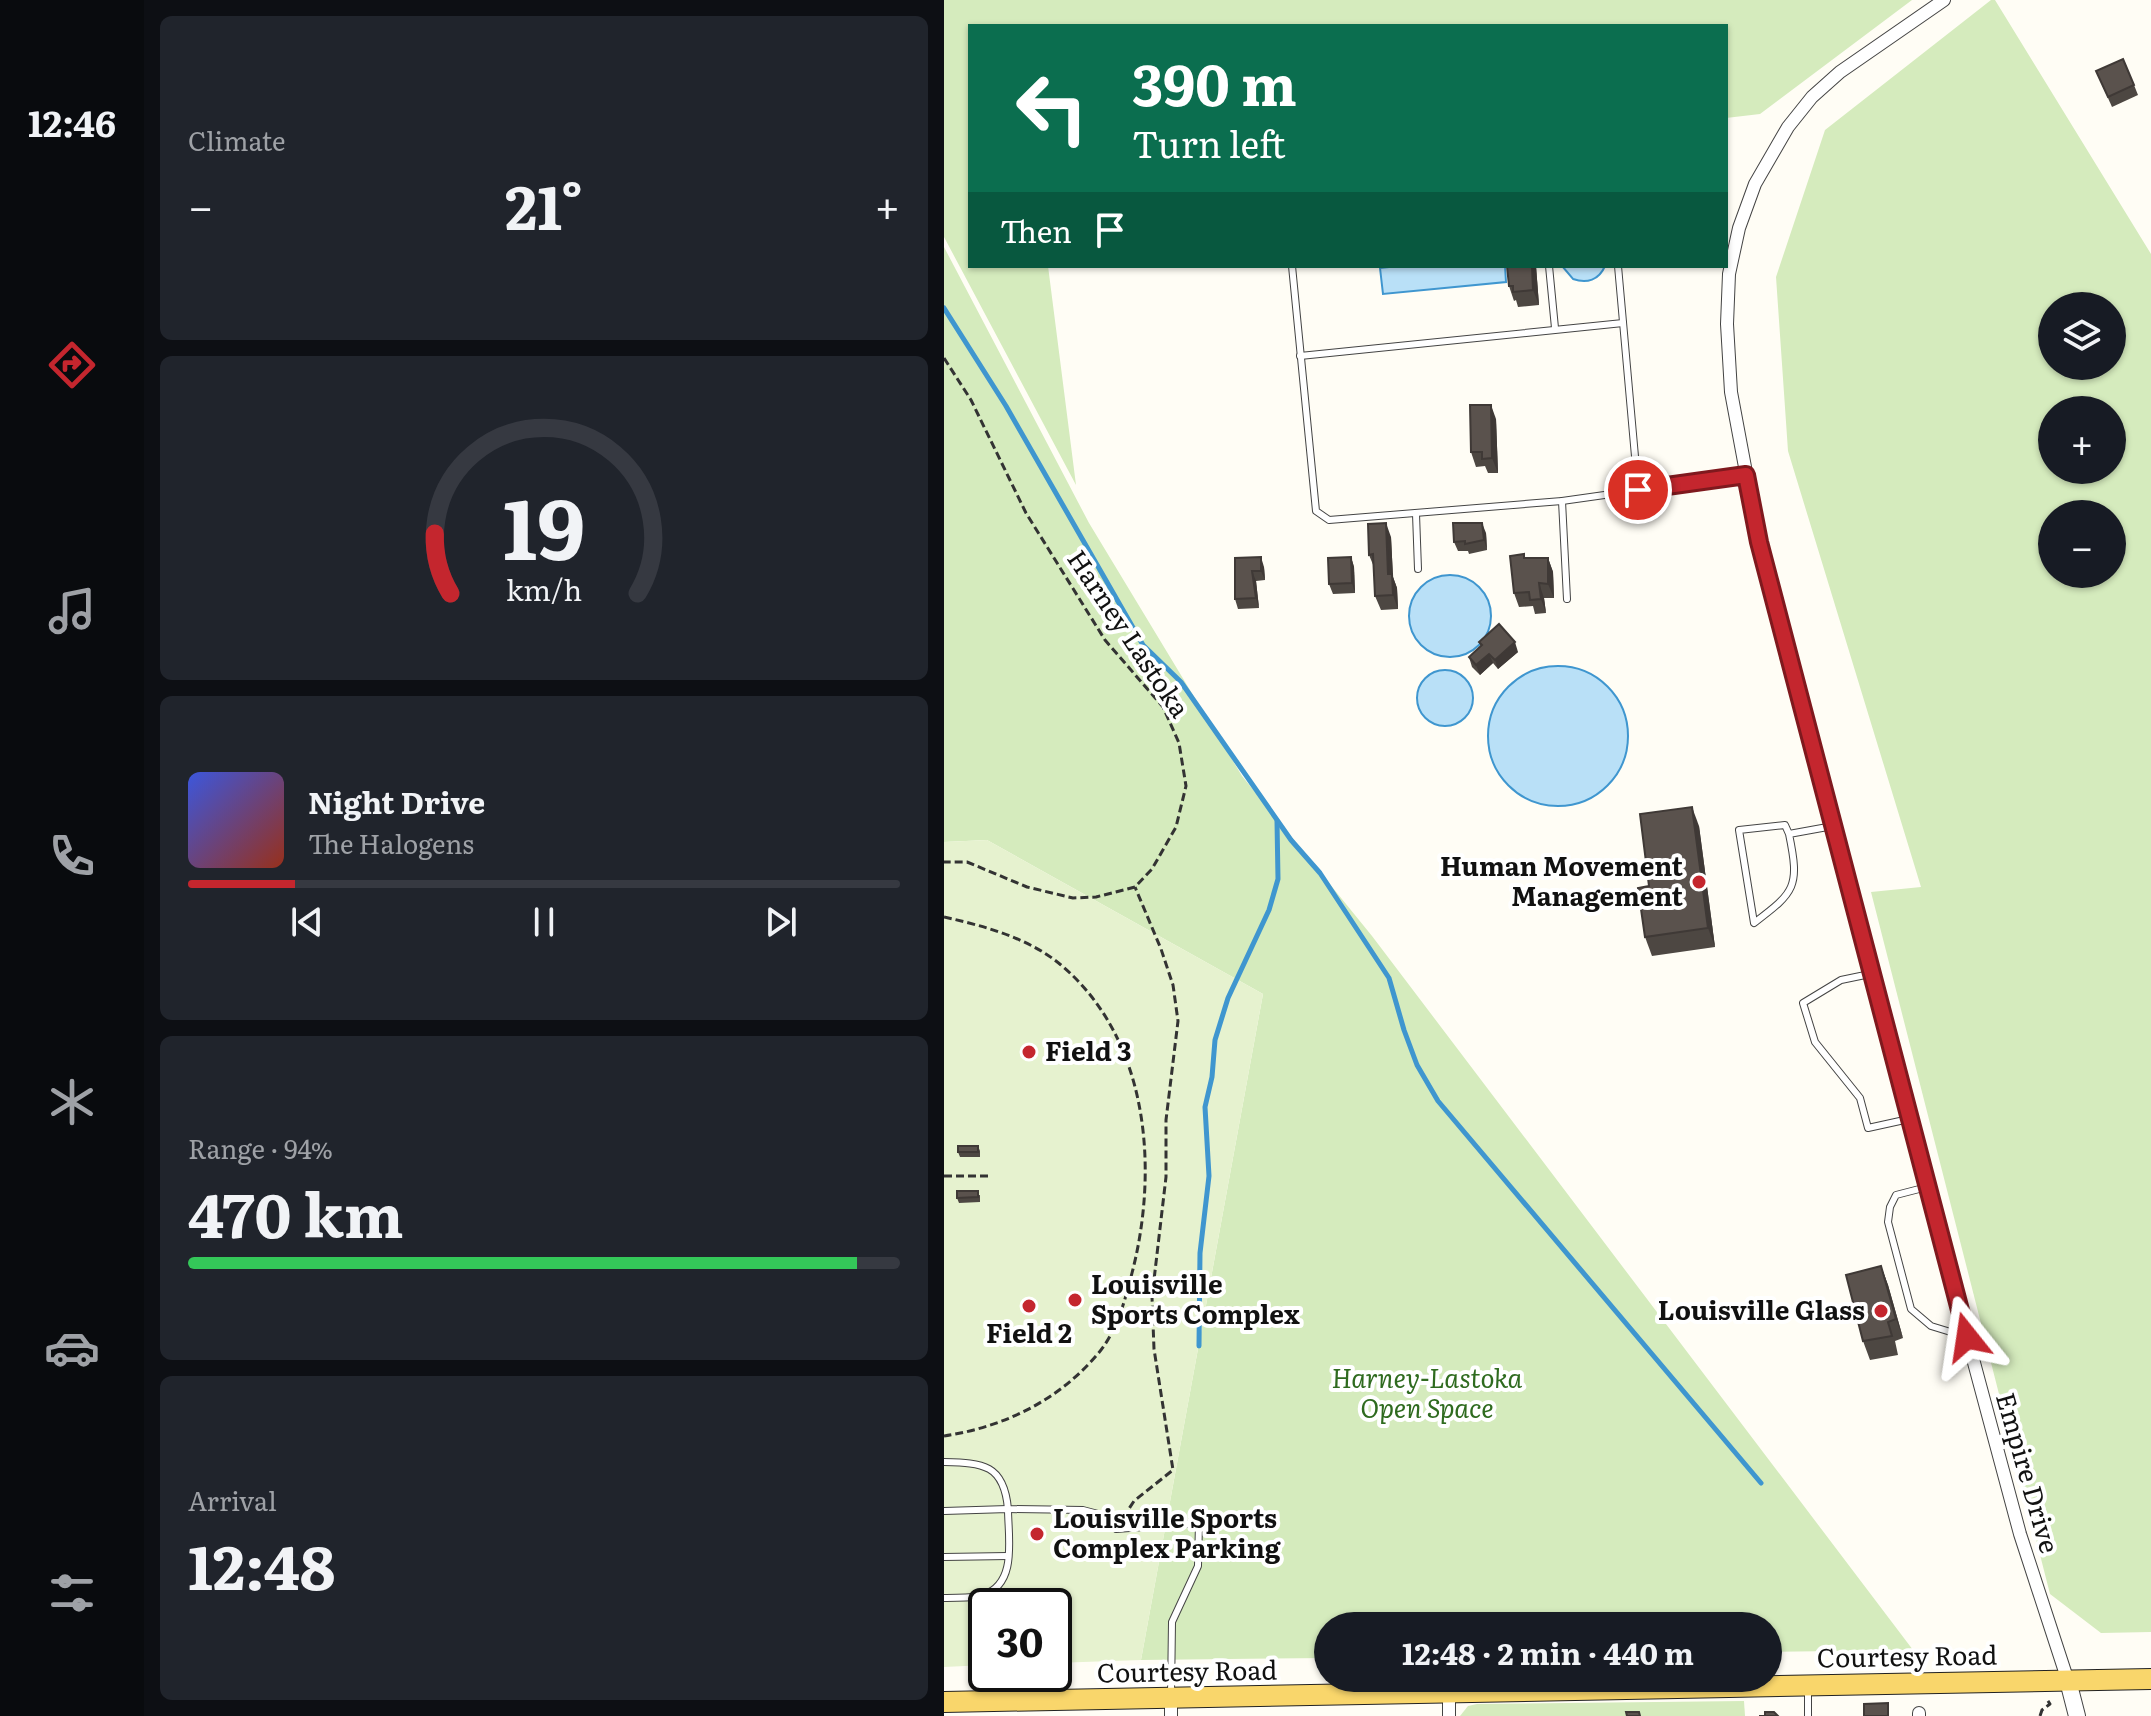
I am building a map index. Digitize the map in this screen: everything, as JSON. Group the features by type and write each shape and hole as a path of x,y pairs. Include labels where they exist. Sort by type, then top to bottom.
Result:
{"main road":[{"name":"Courtesy Road","path":"944,1702 1171,1707 1449,1693 2151,1679"}],"street":[{"name":"Empire Drive","path":"1944,0 1840,72 1812,97 1788,127 1755,184 1739,228 1729,274 1727,324 1731,392 1759,542 1871,974 2020,1534 2068,1681"},
{"path":"2068,1681 2077,1716"},
{"path":"1449,1693 1449,1716"}],"lane":[{"path":"1292,268 1316,511 1329,520 1562,501 1746,475"},
{"path":"1549,268 1555,328"},
{"path":"1618,268 1638,490"},
{"path":"1300,356 1623,323"},
{"path":"1562,501 1567,599"},
{"path":"1416,514 1418,569"},
{"path":"1777,824 1785,825 1789,834 1795,880 1787,897 1754,923 1739,830 1777,824"},
{"path":"1789,834 1833,826"},
{"path":"1871,974 1841,980 1803,1003 1815,1042 1860,1098 1868,1128 1909,1119"},
{"path":"1927,1187 1896,1195 1888,1222 1911,1309 1931,1326 1967,1337"},
{"path":"944,1462 983,1465 997,1473 1006,1489 1008,1509 1007,1572 997,1588 981,1596 944,1598"},
{"path":"944,1511 1083,1510 1102,1515 1116,1529 1199,1523 1198,1566 1172,1622 1171,1707"},
{"path":"944,1557 1008,1556"},
{"path":"1808,1685 1808,1716"}],"path":[{"name":"Harney Lastoka","path":"944,358 971,400 1026,513 1105,640 1163,707 1179,743 1186,786 1176,827 1152,869 1135,887"},
{"path":"944,862 967,862 1027,887 1073,898 1096,897 1135,887 1173,985 1178,1021 1166,1120 1166,1177 1152,1297 1154,1349 1173,1470 1134,1501 1116,1529"},
{"path":"944,917 977,925 1025,943 1060,964 1083,987 1121,1044 1141,1117 1146,1169 1146,1199 1133,1272 1124,1303 1097,1355 1046,1400 1018,1416 992,1426 944,1436"},
{"path":"944,1176 991,1176"}],"green space":[{"path":"944,0 1912,0 1760,114 1728,118 1728,24 968,24 968,268 1048,268 1076,485 944,237"},
{"path":"1991,0 1995,0 2151,254 2151,1632 2101,1633 2050,1594 1871,892 1921,887 1788,451 1776,277 1825,130"},
{"name":"Harney-Lastoka Open Space","path":"944,247 1089,523 1242,776 1372,936 1913,1650 1782,1652 1782,1612 1314,1612 1314,1658 1141,1660 1263,994 987,840 944,842"},
{"name":"Louisville Sports Complex","path":"987,840 1263,994 1141,1660 1072,1662 1072,1588 968,1588 968,1666 944,1667 944,842"},
{"path":"1744,1701 1745,1716 1460,1716 1468,1706 1477,1704"}],"water":[{"path":"1380,268 1505,268 1506,282 1383,294"},
{"path":"1564,268 1604,268 1592,280 1573,279"},
{"path":"1450,575 1466,579 1479,587 1487,600 1491,616 1487,632 1479,645 1466,653 1450,657 1434,653 1421,645 1413,632 1409,616 1413,600 1421,587 1434,579"},
{"path":"1558,666 1585,671 1607,687 1623,709 1628,736 1623,763 1607,785 1585,801 1558,806 1531,801 1509,785 1493,763 1488,736 1493,709 1509,687 1531,671"},
{"path":"1445,670 1465,678 1473,698 1465,718 1445,726 1425,718 1417,698 1425,678"}],"building":[{"path":"2123,59 2134,85 2108,97 2096,71"},
{"path":"1507,268 1532,268 1533,290 1513,292 1513,286 1509,286"},
{"path":"1470,405 1491,405 1492,458 1482,459 1482,452 1471,452"},
{"path":"1386,523 1388,574 1392,574 1393,595 1375,596 1368,524"},
{"path":"1453,523 1482,523 1484,540 1465,544 1465,541 1454,542"},
{"path":"1524,554 1524,558 1548,558 1548,584 1539,583 1541,599 1530,600 1529,592 1514,593 1510,556"},
{"path":"1261,557 1261,571 1252,571 1256,598 1235,599 1235,558"},
{"path":"1351,557 1352,583 1329,584 1328,558"},
{"path":"1499,624 1515,642 1495,660 1489,654 1476,665 1469,657 1482,645 1479,642"},
{"path":"1692,807 1708,928 1645,937 1638,888 1649,886 1640,814"},
{"path":"958,1146 978,1146 978,1152 958,1152"},
{"path":"957,1191 978,1191 978,1197 957,1198"},
{"path":"1881,1266 1896,1319 1888,1322 1892,1336 1863,1341 1846,1275"},
{"path":"1888,1703 1888,1716 1864,1716 1864,1704"},
{"path":"1626,1712 1639,1712 1640,1716 1627,1716"},
{"path":"1765,1712 1774,1712 1778,1716 1765,1716"}],"waterway":[{"path":"944,308 1006,406 1143,645 1181,682 1291,840 1320,873 1389,978 1417,1065 1438,1101 1761,1483"},
{"path":"1199,1346 1200,1253 1209,1176 1205,1107 1212,1077 1215,1040 1228,998 1269,910 1278,879 1277,821"}],"place":[{"name":"Human Movement Management","path":"1699,882"},
{"name":"Field 3","path":"1029,1052"},
{"name":"Louisville Sports Complex","path":"1075,1300"},
{"name":"Field 2","path":"1029,1306"},
{"name":"Louisville Glass","path":"1881,1311"},
{"name":"Louisville Sports Complex Parking","path":"1037,1534"}],"route":[{"path":"1638,490 1746,475 1759,542 1967,1337"}]}
